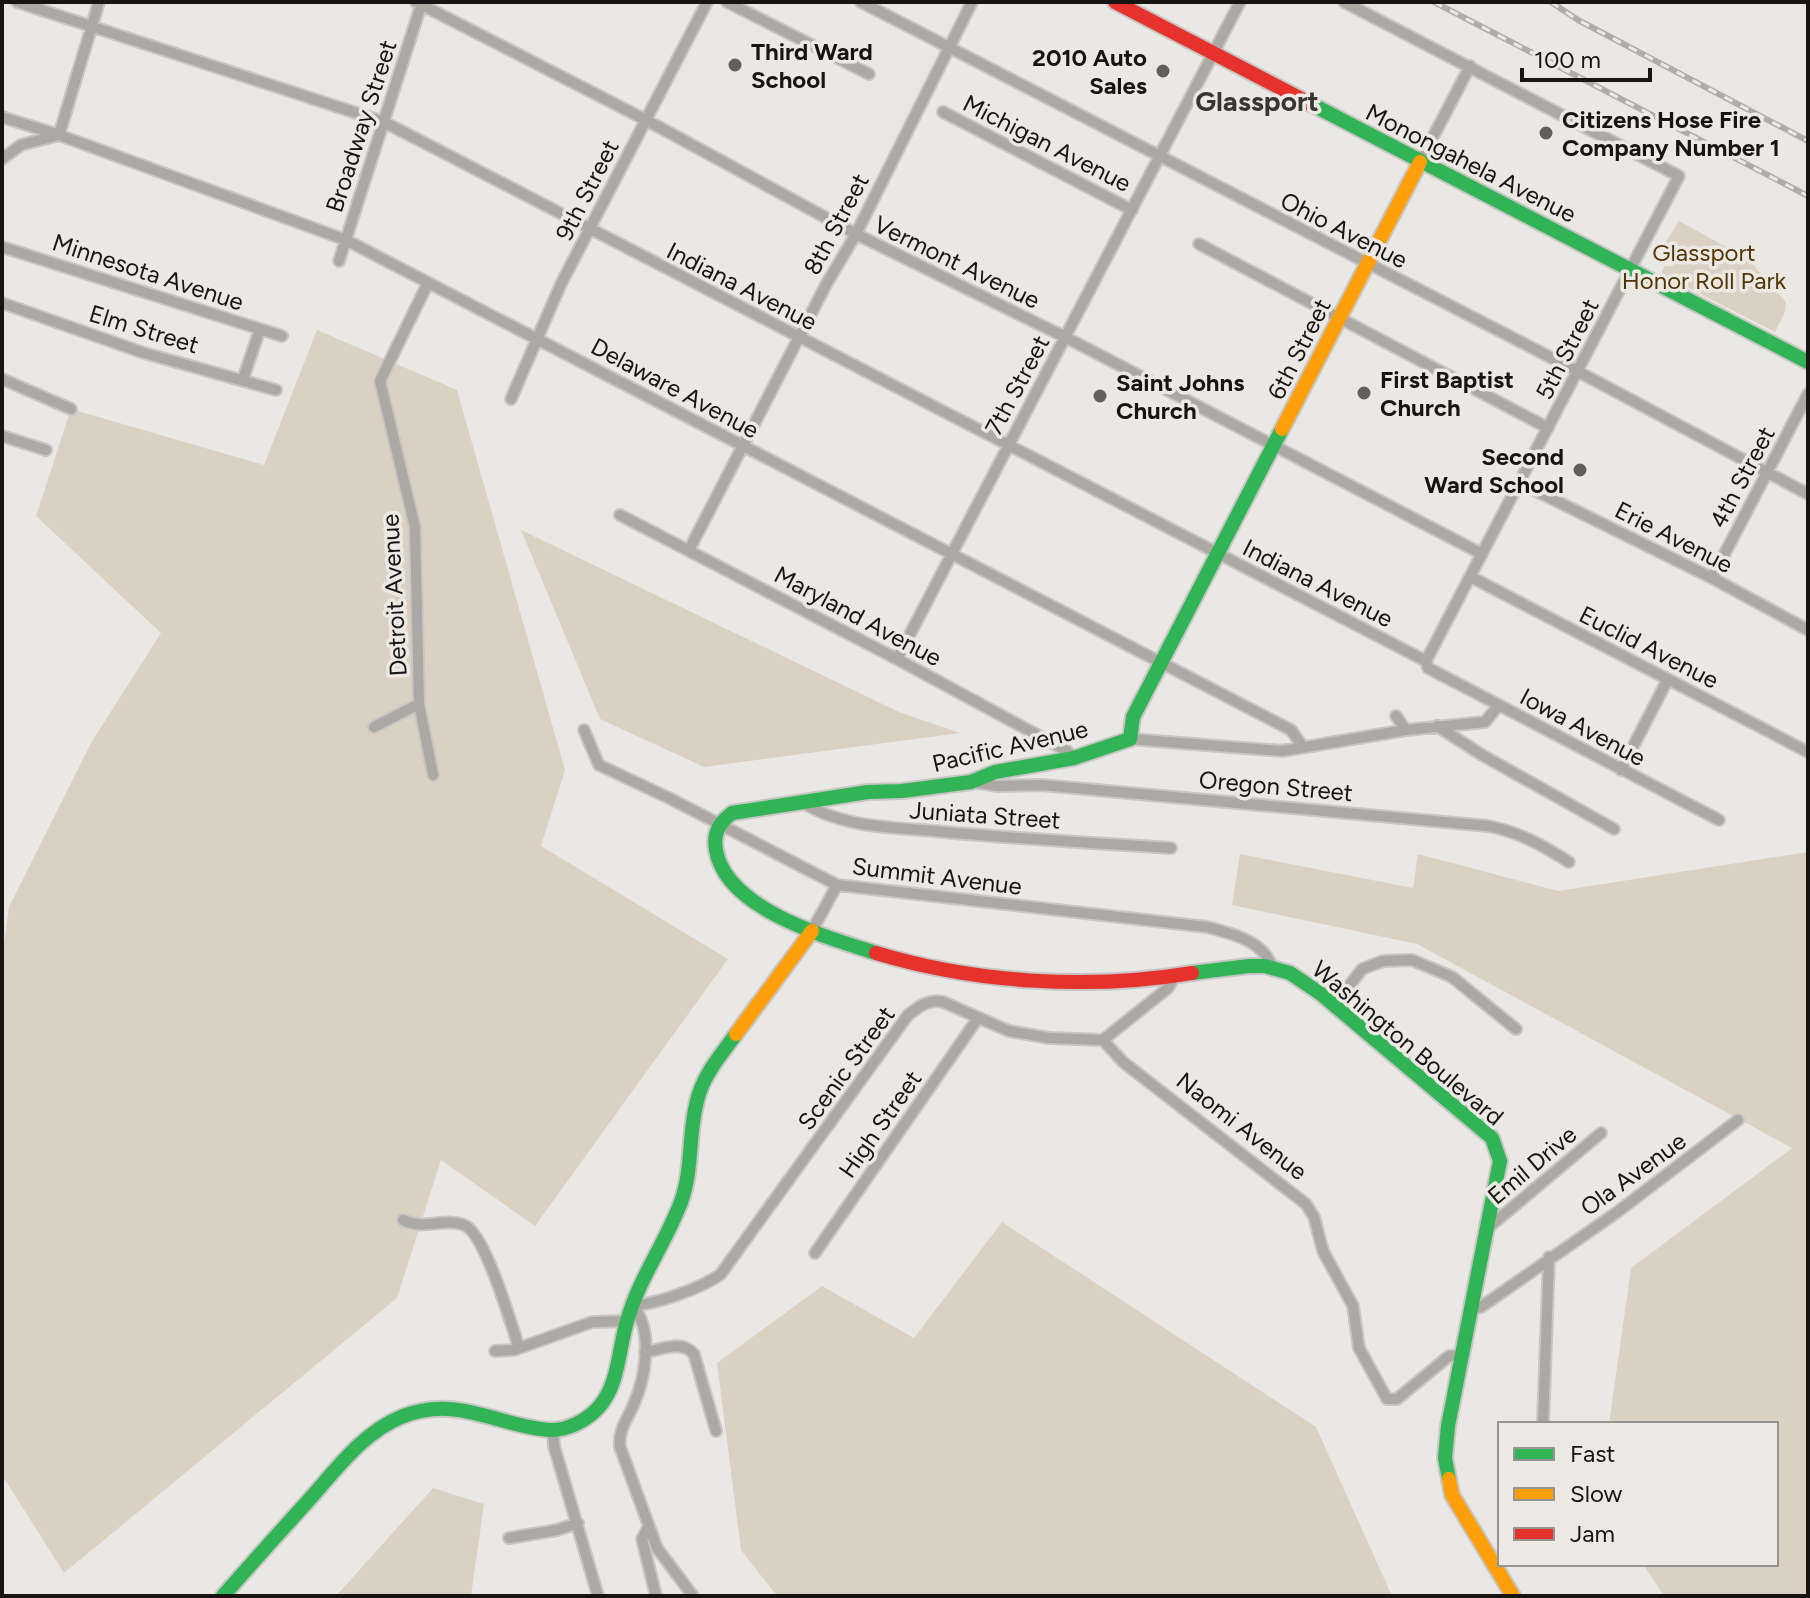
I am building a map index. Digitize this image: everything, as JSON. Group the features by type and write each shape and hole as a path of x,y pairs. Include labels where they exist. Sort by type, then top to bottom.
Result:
{"street":[{"name":"Indiana Avenue","path":"17,2 384,122 1427,664"},
{"path":"2,159 21,145 59,135 99,2"},
{"name":"9th Street","path":"511,399 536,337 707,2"},
{"path":"727,2 869,74"},
{"name":"Ohio Avenue","path":"861,2 1577,371 1808,494"},
{"name":"8th Street","path":"689,550 856,234 972,2"},
{"name":"Monongahela Avenue","path":"1115,2 1808,362"},
{"name":"7th Street","path":"897,659 1240,2"},
{"path":"1344,2 1470,66"},
{"name":"Vermont Avenue","path":"420,3 646,120 856,234 1065,337 1482,554"},
{"name":"Broadway Street","path":"339,261 420,3"},
{"name":"6th Street","path":"1130,739 1133,717 1470,66"},
{"name":"5th Street","path":"1427,664 1679,176 1470,66"},
{"name":"Michigan Avenue","path":"943,112 1132,210"},
{"name":"Delaware Avenue","path":"2,117 346,240 1291,730 1303,747"},
{"path":"1199,244 1548,428"},
{"name":"Minnesota Avenue","path":"2,247 282,336"},
{"name":"Detroit Avenue","path":"428,283 380,381 415,527 419,704 433,775"},
{"name":"Elm Street","path":"2,303 144,353 276,390"},
{"path":"243,379 260,329"},
{"path":"2,379 71,409"},
{"name":"4th Street","path":"1712,578 1808,394"},
{"path":"2,436 46,450"},
{"name":"Erie Avenue","path":"1520,483 1712,578 1808,630"},
{"name":"Maryland Avenue","path":"620,515 1056,744 1074,758"},
{"name":"Euclid Avenue","path":"1471,577 1808,752"},
{"name":"Iowa Avenue","path":"1427,664 1719,820"},
{"path":"1621,770 1668,679"},
{"path":"374,727 419,704"},
{"name":"Pacific Avenue","path":"717,824 732,813 801,801 971,782 995,772 1074,758 1130,739 1282,751 1406,730 1485,722 1499,705"},
{"path":"1396,716 1406,730"},
{"path":"1437,726 1482,755 1614,829"},
{"name":"Summit Avenue","path":"584,730 599,765 837,885 1207,927 1236,935 1258,947 1269,958 1272,967"},
{"name":"Oregon Street","path":"971,782 998,786 1042,785 1488,826 1528,838 1569,862"},
{"name":"Juniata Street","path":"801,801 840,819 889,828 1171,848"},
{"path":"717,824 713,838 716,854 736,889 812,931"},
{"path":"223,1596 349,1455 370,1433 388,1423 403,1416 436,1409 553,1430 587,1419 606,1398 632,1305 687,1182 695,1106 701,1089 713,1065 812,931 837,885"},
{"name":"Washington Boulevard","path":"812,931 902,961 957,970 1077,981 1272,967 1295,976 1334,1006 1492,1138 1500,1161 1470,1309 1445,1458 1452,1495 1513,1596"},
{"path":"1334,1006 1362,969 1383,961 1412,960 1452,977 1516,1029"},
{"path":"1103,1040 1168,988 1175,976"},
{"name":"Scenic Street","path":"632,1305 645,1305 710,1282 720,1275 908,1015 923,1003 934,1000 1009,1031 1103,1040"},
{"name":"High Street","path":"815,1253 978,1018"},
{"name":"Naomi Avenue","path":"1103,1040 1123,1062 1306,1204 1314,1217 1323,1251 1353,1306 1359,1348 1387,1399 1397,1399 1449,1356 1462,1355"},
{"name":"Ola Avenue","path":"1470,1309 1481,1307 1616,1213 1738,1120"},
{"name":"Emil Drive","path":"1488,1228 1601,1133"},
{"path":"403,1220 420,1226 453,1222 471,1228 478,1237 496,1280 519,1348"},
{"path":"1543,1422 1549,1257"},
{"path":"632,1305 642,1316 645,1352 640,1388 619,1442 648,1528 661,1556 693,1596"},
{"path":"495,1351 519,1348 592,1322 627,1321"},
{"path":"645,1352 680,1345 694,1354 716,1431"},
{"path":"553,1430 554,1446 598,1596"},
{"path":"509,1538 578,1523"},
{"path":"648,1528 642,1539 656,1596"}],"green space":[{"name":"Glassport Honor Roll Park","path":"1679,221 1748,259 1786,302 1785,312 1775,332 1661,274 1665,266 1674,263 1660,251"},
{"path":"317,330 457,390 565,770 541,846 728,959 535,1226 441,1160 397,1298 64,1573 2,1475 2,958 9,907 91,743 161,633 36,516 71,409 264,465"},
{"path":"521,530 899,712 960,733 704,767 600,719"},
{"path":"1808,852 1808,1596 1664,1596 1644,1566 1778,1566 1778,1422 1609,1422 1631,1268 1792,1148 1417,944 1232,905 1240,854 1413,888 1418,854 1558,891"},
{"path":"1002,1222 1316,1427 1392,1596 777,1596 741,1550 717,1363 822,1286 914,1338"},
{"path":"433,1488 484,1504 471,1596 336,1596"}],"railway":[{"path":"1434,2 1808,196"},
{"path":"1551,2 1578,20 1808,141"}],"traffic: fast":[{"path":"1311,104 1808,362"},
{"path":"876,953 781,918 738,889 724,871 716,850 715,838 720,825 732,813 868,792 971,782 995,772 1074,758 1130,739 1133,717 1282,429"},
{"path":"1192,973 1249,966 1265,966 1290,973 1321,994 1492,1138 1500,1161 1448,1426 1445,1458 1449,1479"},
{"path":"223,1596 350,1454 387,1424 421,1411 440,1409 476,1413 555,1430 575,1424 598,1408 615,1377 633,1303 685,1190 694,1114 700,1092 713,1066 736,1034"}],"traffic: slow":[{"path":"1282,429 1420,162"},
{"path":"736,1034 812,931"},
{"path":"1449,1479 1452,1495 1513,1596"}],"traffic: jam":[{"path":"1115,2 1311,104"},
{"path":"876,953 953,971 1033,981 1114,981 1192,973"}],"place":[{"name":"Third Ward School","path":"735,65"},
{"name":"2010 Auto Sales","path":"1163,71"},
{"name":"Citizens Hose Fire Company Number 1","path":"1546,133"},
{"name":"First Baptist Church","path":"1364,393"},
{"name":"Saint Johns Church","path":"1100,396"},
{"name":"Second Ward School","path":"1580,470"}],"district":[{"name":"Glassport","path":"1257,101"}]}
